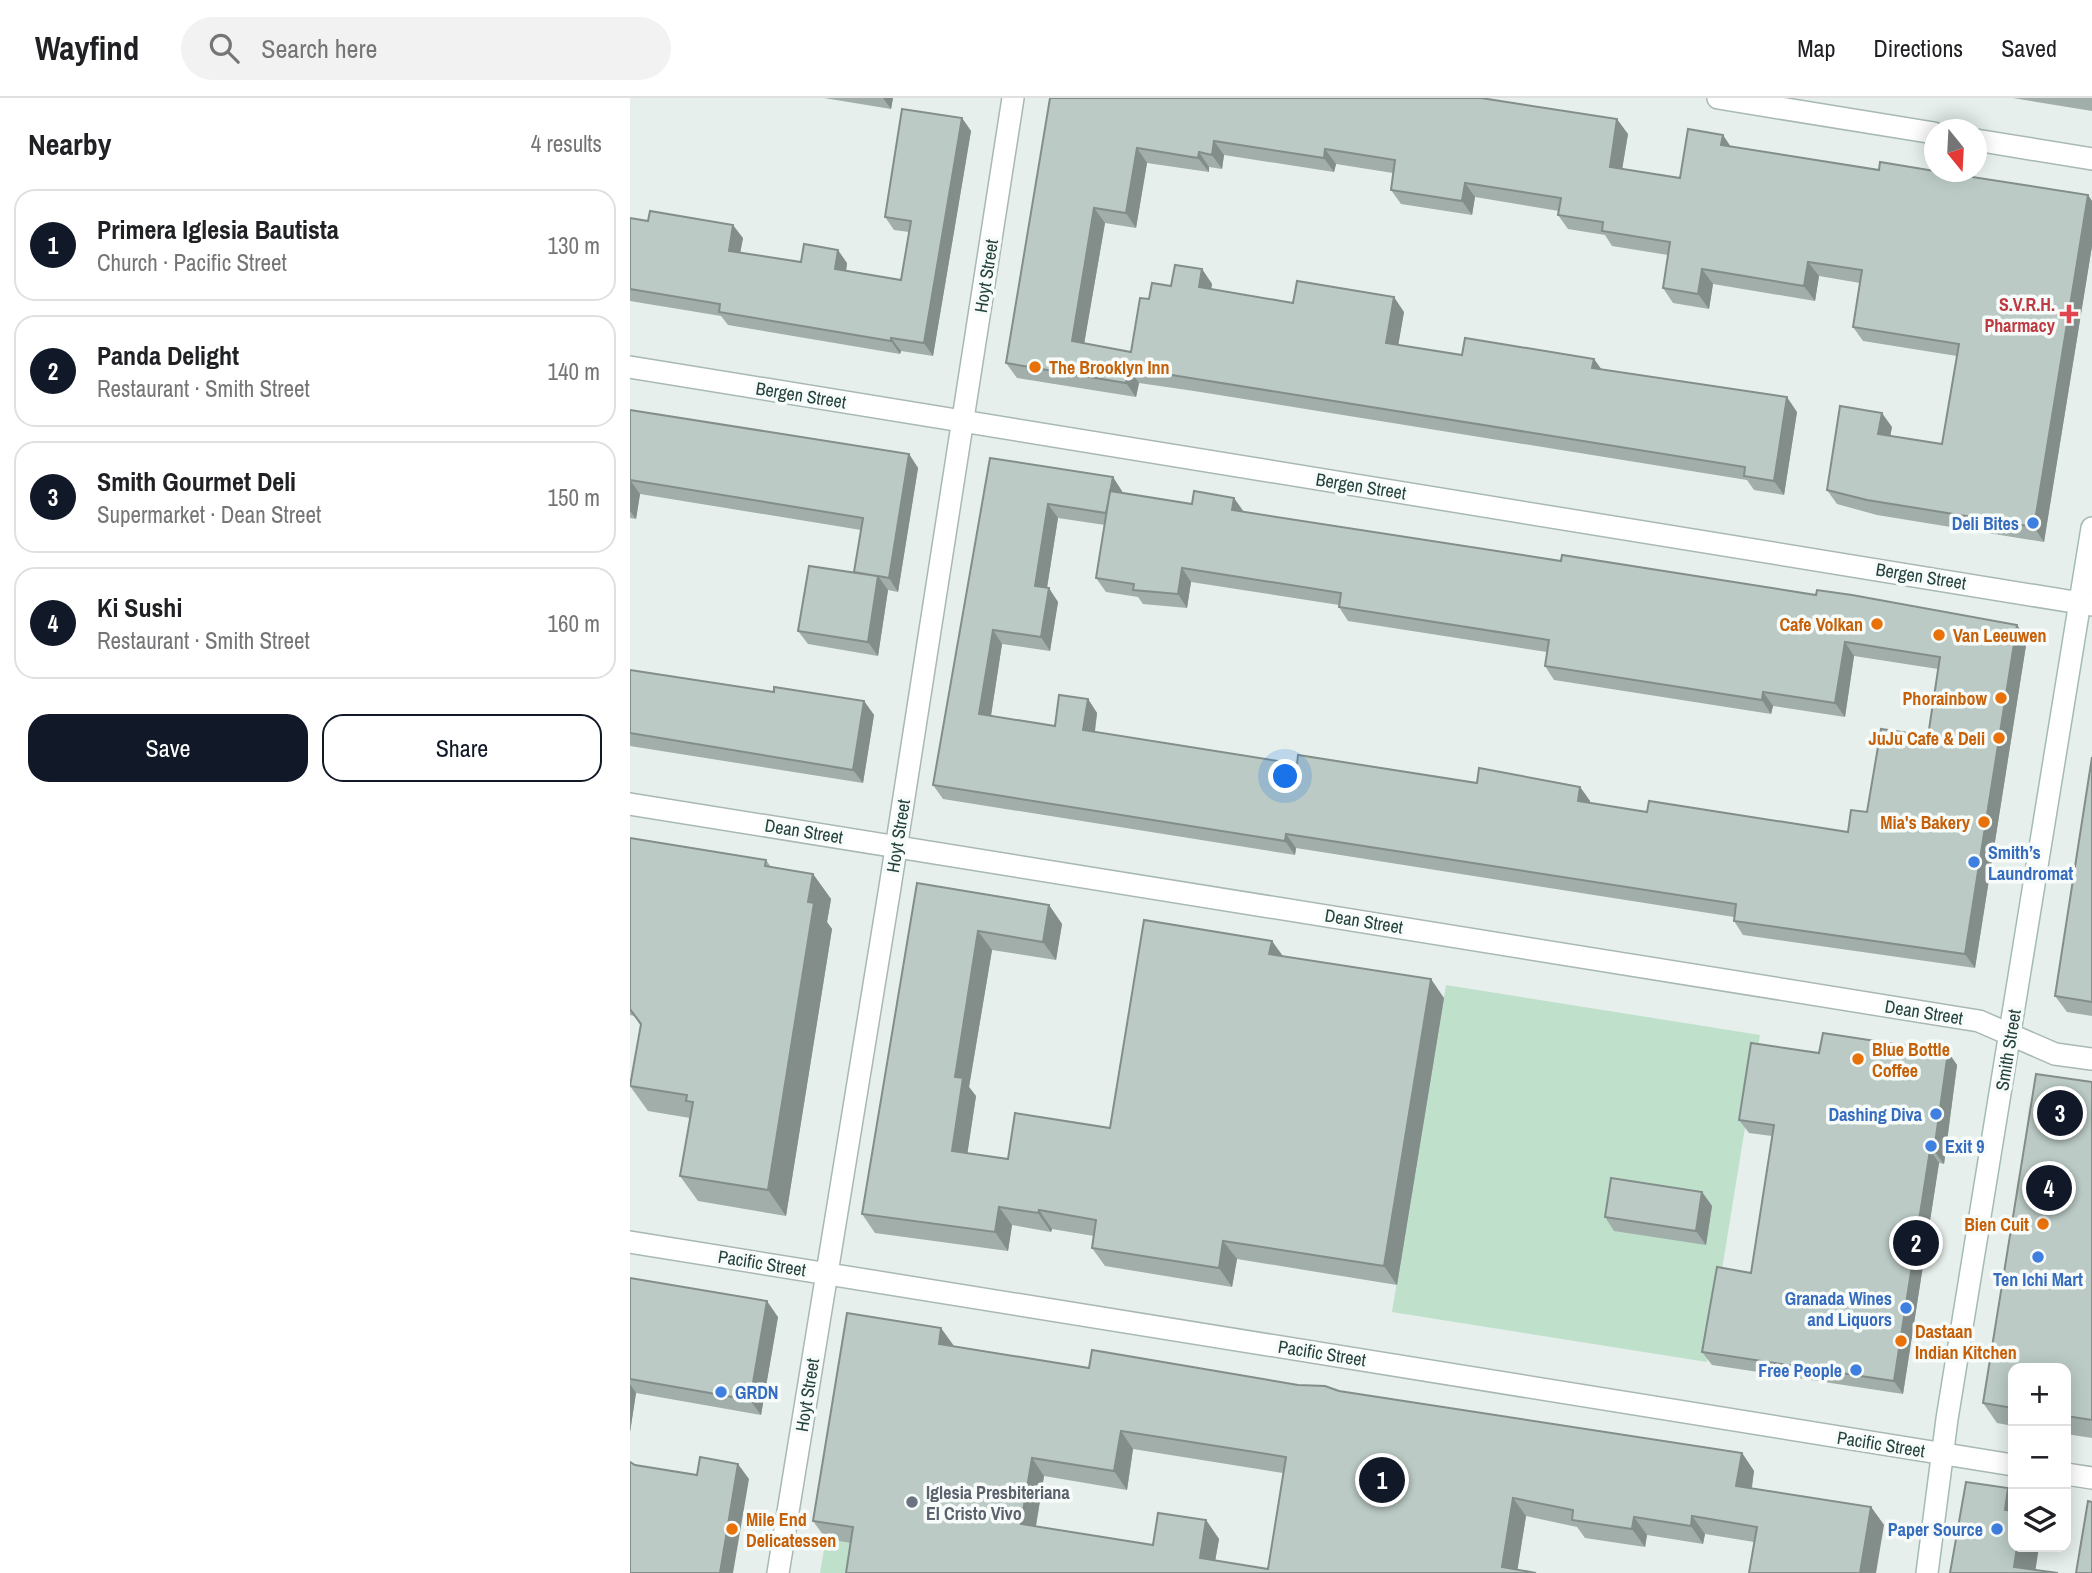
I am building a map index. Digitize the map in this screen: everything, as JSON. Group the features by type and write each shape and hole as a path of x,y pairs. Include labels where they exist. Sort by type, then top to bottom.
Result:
{"street":[{"name":"Hoyt Street","path":"778,1573 897,846 1013,98"},
{"path":"1718,98 1924,131"},
{"path":"1987,142 2092,159"},
{"name":"Bergen Street","path":"630,368 2086,603"},
{"name":"Smith Street","path":"1927,1573 1943,1454 2011,1035 2086,603 2092,528"},
{"name":"Dean Street","path":"630,804 1979,1021 2054,1054 2092,1059"},
{"name":"Pacific Street","path":"630,1242 2008,1464"},
{"path":"2071,1475 2092,1478"}],"green space":[{"path":"1446,985 1760,1035 1707,1362 1392,1312"},
{"path":"826,1539 866,1545 862,1573 820,1573"}],"building":[{"path":"1050,98 1481,98 1617,119 1610,167 1680,178 1688,129 1723,135 1721,145 1879,170 1880,162 1924,169 1924,182 1987,182 1987,179 2088,195 2034,527 1867,500 1827,490 1840,406 1882,413 1878,434 1942,444 1959,344 1853,327 1862,270 1808,262 1804,286 1702,269 1698,294 1663,288 1670,242 1602,231 1603,222 1558,215 1561,198 1465,183 1462,201 1391,190 1395,160 1325,149 1324,158 1214,141 1212,155 1199,152 1198,158 1137,148 1126,213 1094,208 1072,341 1131,352 1140,298 1149,299 1152,283 1171,286 1175,265 1202,269 1199,287 1293,303 1297,281 1394,297 1386,343 1462,355 1465,338 1594,359 1592,368 1787,397 1774,481 1744,476 1745,467 1129,368 1126,383 1006,363"},
{"path":"902,109 962,118 924,343 891,338 891,341 719,312 720,304 630,289 630,218 648,221 650,211 733,225 729,251 801,262 804,244 838,250 835,269 901,280 911,221 885,217"},
{"path":"630,410 909,454 889,578 878,576 868,642 798,631 809,566 877,576 854,572 863,518 630,480"},
{"path":"990,458 1113,477 1110,491 1192,504 1194,491 1234,498 1232,510 1561,561 1562,555 1816,595 1817,590 1852,595 2017,625 1965,954 1734,921 1736,904 1286,834 1285,841 933,785","holes":["1109,499 1096,578 1134,584 1133,590 1178,594 1182,568 1341,593 1339,607 1549,640 1545,666 1762,700 1763,692 1835,703 1845,642 1940,657 1928,736 1881,729 1867,812 1851,810 1848,832 1649,801 1647,812 1578,801 1580,787 1479,768 1477,783 1298,755 1297,764 1083,730 1088,699 1059,695 1055,726 979,714 993,630 1041,637 1049,588 1035,586 1048,504 1106,513"]},
{"path":"630,670 774,692 774,687 864,701 853,770 630,733"},
{"path":"2092,757 2092,1002 2055,996"},
{"path":"630,838 766,860 765,866 813,874 808,902 814,903 768,1190 680,1176 693,1102 686,1101 687,1095 630,1086 641,1024 630,1009"},
{"path":"917,883 1049,905 1043,942 978,931 955,1077 963,1078 952,1151 1008,1159 1015,1113 1110,1128 1144,920 1272,941 1269,954 1431,979 1384,1266 1223,1241 1219,1268 1092,1248 1096,1220 1039,1210 1038,1213 999,1207 995,1232 862,1214"},
{"path":"1823,1033 1948,1052 1934,1151 1930,1150 1894,1381 1702,1352 1717,1267 1751,1273 1774,1125 1739,1120 1751,1043 1819,1053"},
{"path":"2036,1074 2092,1082 2092,1420 2071,1417 2071,1363 2008,1363 2008,1407 1983,1403"},
{"path":"1611,1178 1702,1192 1696,1231 1605,1217"},
{"path":"630,1278 767,1301 750,1400 630,1379"},
{"path":"847,1313 941,1328 939,1344 1089,1368 1092,1350 1298,1385 1325,1386 1339,1391 1742,1453 1736,1486 1871,1507 1860,1573 1749,1573 1757,1527 1692,1516 1691,1526 1634,1517 1632,1529 1572,1520 1573,1510 1513,1498 1502,1567 1536,1573 846,1573 853,1527 813,1521","holes":["1121,1431 1286,1457 1268,1569 1200,1558 1206,1520 1158,1513 1153,1545 1021,1524 1032,1458 1114,1471"]},
{"path":"700,1457 738,1464 720,1573 630,1573 630,1462 697,1475"},
{"path":"1966,1482 2008,1488 2005,1510 2008,1510 2008,1552 2016,1552 2014,1567 2058,1573 1950,1573"},
{"path":"2088,1501 2092,1502 2092,1573 2076,1573"}],"place":[{"name":"S.V.R.H. Pharmacy","path":"2069,314"},
{"name":"The Brooklyn Inn","path":"1035,367"},
{"name":"Deli Bites","path":"2033,523"},
{"name":"Cafe Volkan","path":"1877,624"},
{"name":"Van Leeuwen","path":"1939,635"},
{"name":"Phorainbow","path":"2001,698"},
{"name":"JuJu Cafe & Deli","path":"1999,738"},
{"name":"Mia's Bakery","path":"1984,822"},
{"name":"Smith’s Laundromat","path":"1974,862"},
{"name":"Blue Bottle Coffee","path":"1858,1059"},
{"name":"Smith Gourmet Deli","path":"2060,1113"},
{"name":"Dashing Diva","path":"1936,1114"},
{"name":"Exit 9","path":"1931,1146"},
{"name":"Ki Sushi","path":"2049,1188"},
{"name":"Bien Cuit","path":"2043,1224"},
{"name":"Panda Delight","path":"1916,1243"},
{"name":"Ten Ichi Mart","path":"2038,1257"},
{"name":"Granada Wines and Liquors","path":"1906,1308"},
{"name":"Dastaan Indian Kitchen","path":"1901,1341"},
{"name":"Free People","path":"1856,1370"},
{"name":"GRDN","path":"721,1392"},
{"name":"Primera Iglesia Bautista","path":"1382,1480"},
{"name":"Iglesia Presbiteriana El Cristo Vivo","path":"912,1502"},
{"name":"Mile End Delicatessen","path":"732,1529"},
{"name":"Paper Source","path":"1997,1529"}]}
